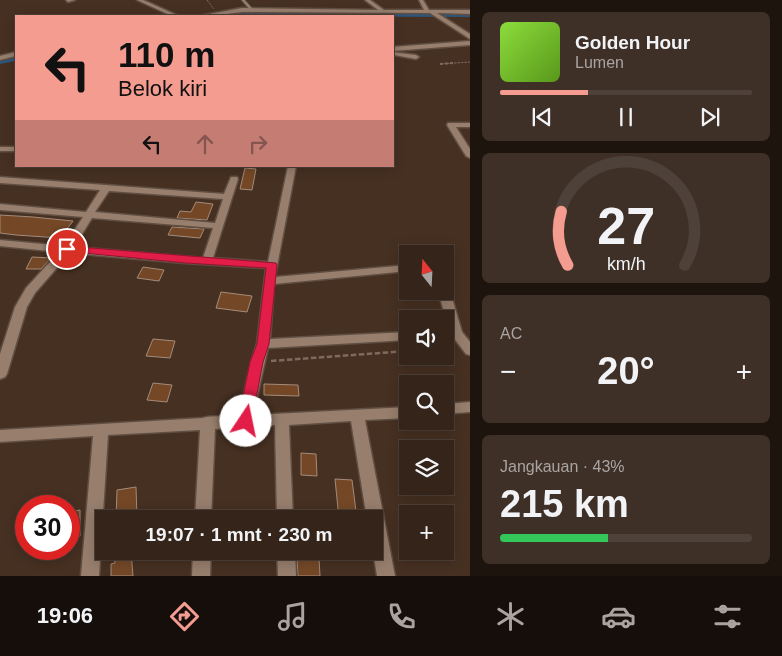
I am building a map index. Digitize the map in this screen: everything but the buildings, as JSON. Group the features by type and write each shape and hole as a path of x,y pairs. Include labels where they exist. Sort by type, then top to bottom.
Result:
{"street":[{"path":"139,0 174,15"},
{"path":"367,0 383,11"},
{"path":"421,0 433,14 470,37"},
{"path":"346,5 353,11"},
{"path":"207,15 231,10 254,14 383,11 470,16"},
{"path":"433,14 470,12"},
{"path":"394,49 470,43"},
{"path":"394,53 416,57"},
{"path":"0,58 15,54"},
{"path":"470,125 451,126 466,145 470,156"},
{"path":"2,149 15,149"},
{"path":"246,421 257,362 263,344 269,281 292,167"},
{"path":"207,261 234,179"},
{"path":"0,180 228,197"},
{"path":"0,374 20,307 30,291 67,249 106,188"},
{"path":"0,207 218,226"},
{"path":"0,243 272,265"},
{"path":"269,281 399,269"},
{"path":"263,344 399,336"},
{"path":"454,336 470,351"},
{"path":"454,408 470,407"},
{"path":"0,436 208,422 282,420 399,413"},
{"path":"357,416 386,576"},
{"path":"282,420 285,510"},
{"path":"203,510 208,422"},
{"path":"90,576 101,430"},
{"path":"201,576 202,560"},
{"path":"286,560 287,576"}],"lane":[{"path":"243,0 254,14"}],"path":[{"path":"440,64 470,62"},
{"path":"257,362 399,352"}],"waterway":[{"path":"225,15 236,13 470,14"},
{"path":"0,60 15,57"}],"route":[{"path":"67,249 186,260 272,265 263,344 257,362 246,421"}]}
